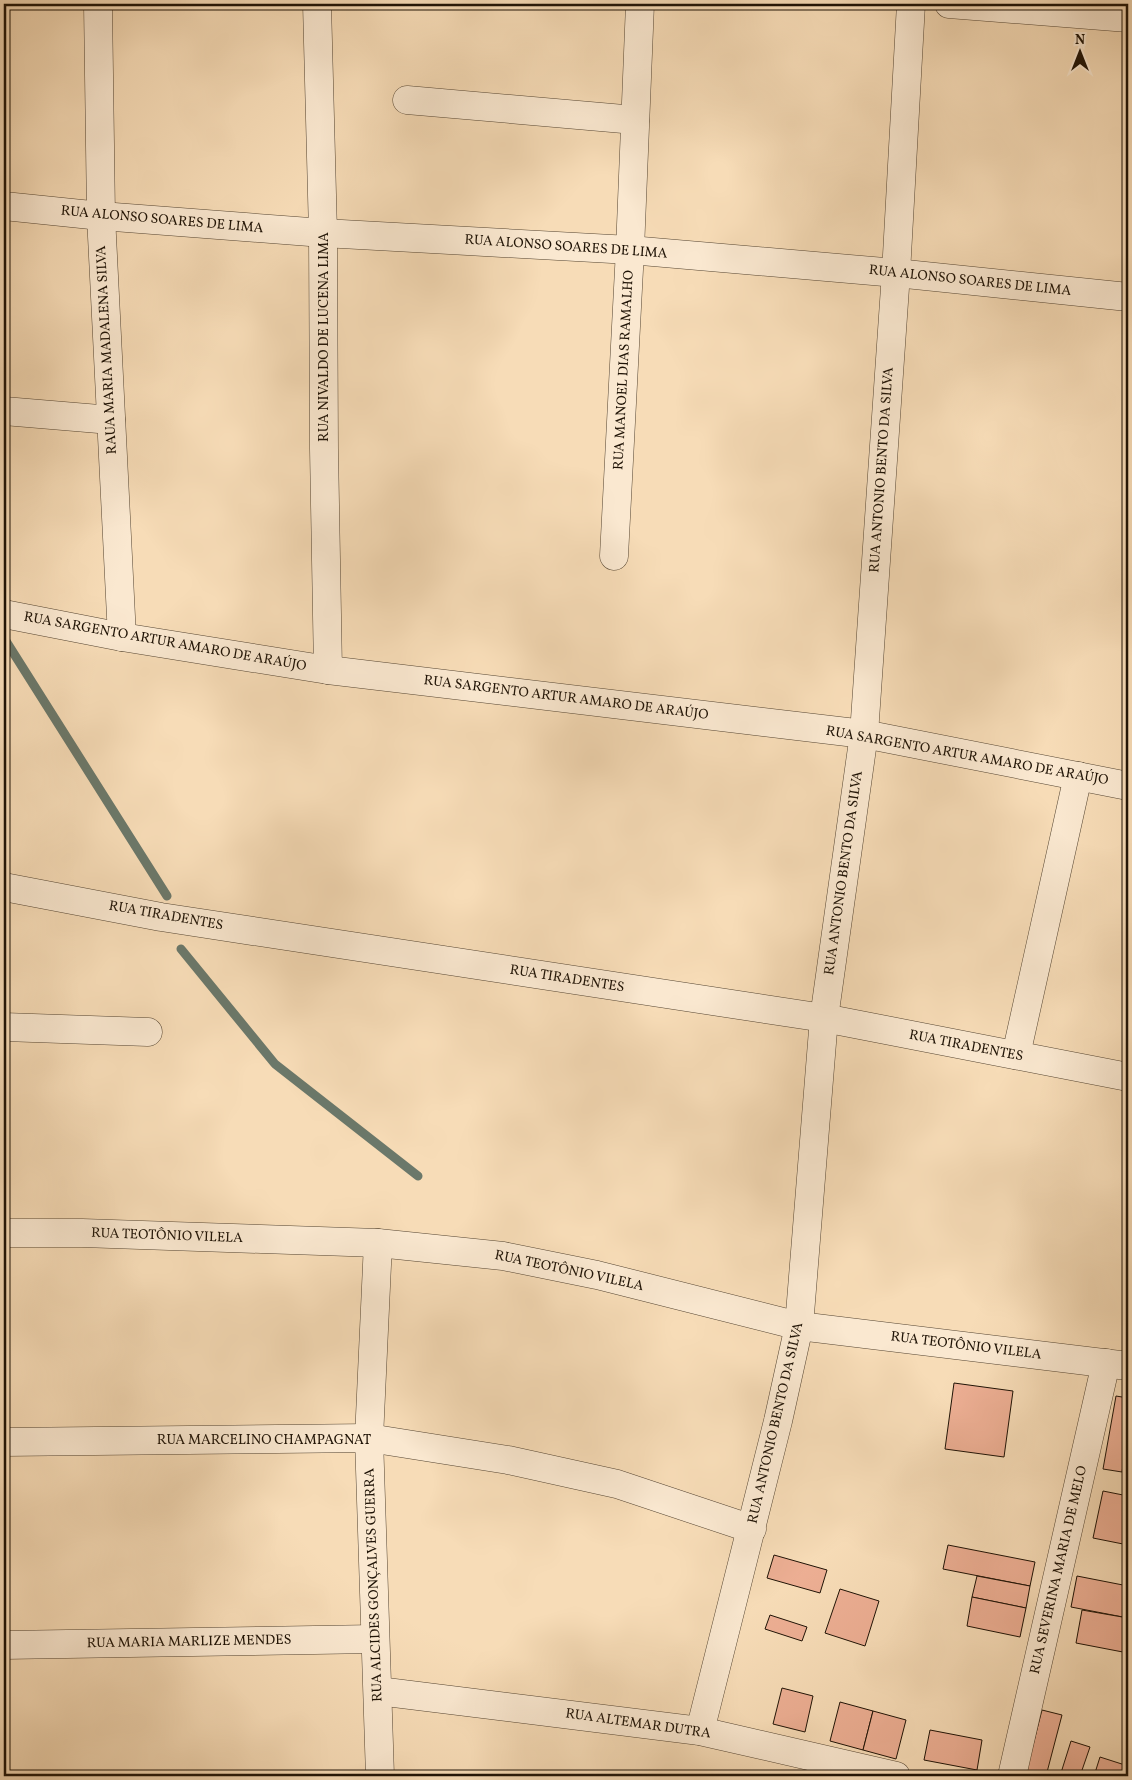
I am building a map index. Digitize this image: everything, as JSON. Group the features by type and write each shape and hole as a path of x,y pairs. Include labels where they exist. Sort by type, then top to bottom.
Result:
{"street":[{"name":"RAUA MARIA MADALENA SILVA","path":"98,4 101,216 122,637"},
{"name":"RUA NIVALDO DE LUCENA LIMA","path":"317,4 323,233 328,670"},
{"name":"RUA MANOEL DIAS RAMALHO","path":"614,556 630,250 640,4"},
{"name":"RUA ANTONIO BENTO DA SILVA","path":"700,1731 752,1528 799,1326 824,1018 864,734 896,273 911,4"},
{"path":"949,4 1128,18"},
{"path":"407,100 635,120"},
{"name":"RUA ALONSO SOARES DE LIMA","path":"4,206 101,216 323,233 630,250 896,273 1128,297"},
{"path":"4,411 111,420"},
{"name":"RUA SARGENTO ARTUR AMARO DE ARAÚJO","path":"4,614 122,637 328,670 864,734 1128,786"},
{"path":"1016,1055 1078,776"},
{"name":"RUA TIRADENTES","path":"4,887 161,917 824,1018 1128,1077"},
{"path":"4,1027 148,1032"},
{"name":"RUA TEOTÔNIO VILELA","path":"4,1233 378,1243 503,1256 597,1275 799,1326 1117,1365"},
{"name":"RUA ALCIDES GONÇALVES GUERRA","path":"378,1243 368,1438 380,1776"},
{"name":"RUA SEVERINA MARIA DE MELO","path":"1012,1776 1117,1365"},
{"name":"RUA MARCELINO CHAMPAGNAT","path":"4,1442 368,1438 508,1460 617,1484 752,1528"},
{"name":"RUA MARIA MARLIZE MENDES","path":"4,1645 375,1640"},
{"name":"RUA ALTEMAR DUTRA","path":"378,1691 700,1731 896,1776"}],"building":[{"path":"954,1383 1013,1391 1004,1457 945,1449"},
{"path":"1116,1396 1128,1398 1128,1433 1122,1472 1103,1469"},
{"path":"1103,1491 1128,1496 1128,1545 1093,1538"},
{"path":"948,1545 1035,1562 1030,1586 943,1569"},
{"path":"774,1555 827,1570 820,1593 767,1578"},
{"path":"977,1576 1030,1586 1026,1608 972,1597"},
{"path":"1077,1576 1128,1586 1128,1618 1071,1607"},
{"path":"840,1589 879,1601 865,1646 825,1633"},
{"path":"972,1597 1026,1608 1020,1637 967,1626"},
{"path":"1082,1610 1128,1618 1128,1653 1076,1643"},
{"path":"770,1615 807,1627 802,1641 765,1629"},
{"path":"782,1688 813,1696 805,1732 773,1724"},
{"path":"840,1702 873,1711 863,1750 830,1741"},
{"path":"1042,1710 1062,1715 1046,1776 1025,1776"},
{"path":"873,1711 906,1720 896,1759 863,1750"},
{"path":"930,1730 982,1740 977,1770 924,1760"},
{"path":"1071,1741 1090,1747 1080,1776 1060,1776"},
{"path":"1100,1757 1128,1766 1128,1776 1094,1776"}],"waterway":[{"path":"4,638 167,896"},
{"path":"181,949 275,1064 418,1176"}]}
